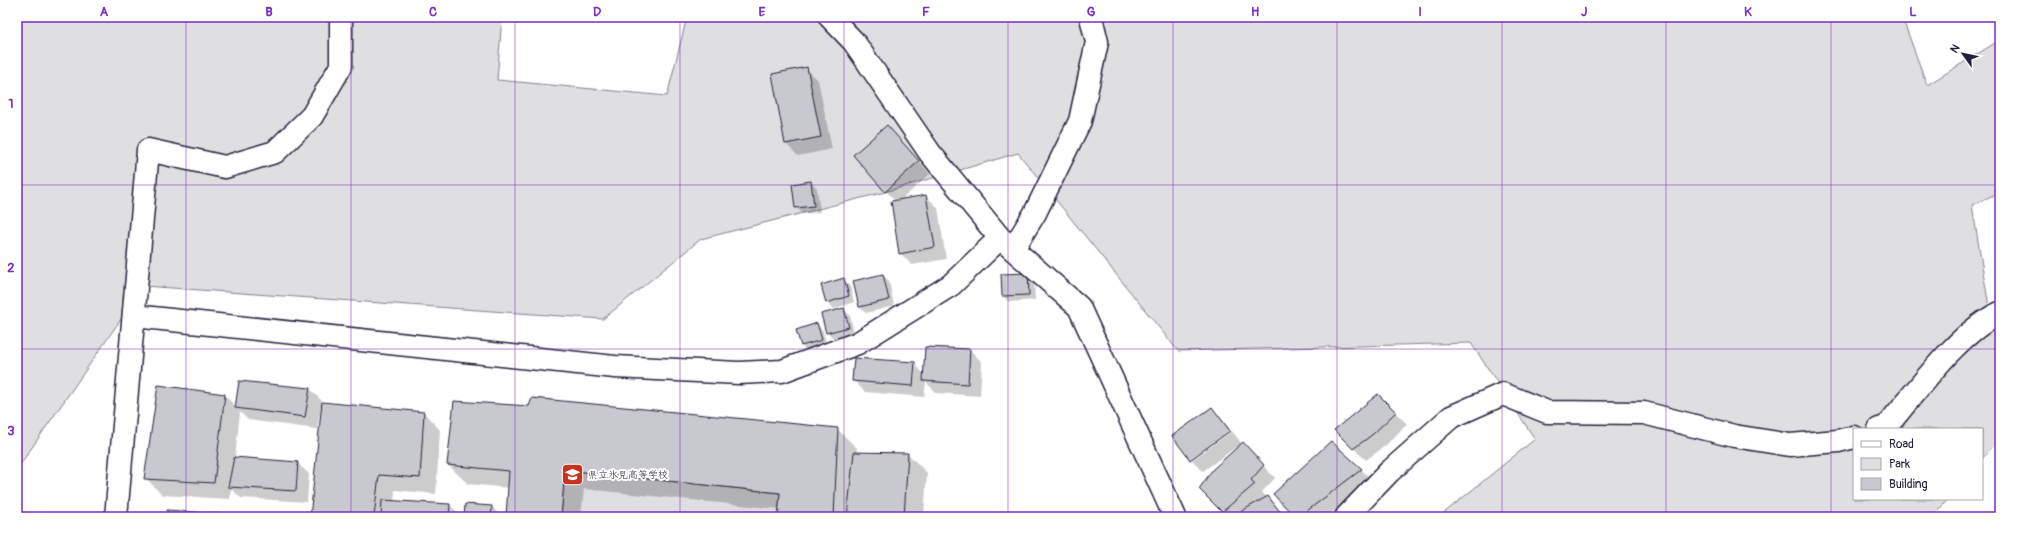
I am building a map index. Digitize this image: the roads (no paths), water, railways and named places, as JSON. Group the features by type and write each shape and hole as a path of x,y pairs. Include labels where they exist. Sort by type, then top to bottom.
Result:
{"street":[{"path":"116,517 148,150 225,167 275,152 312,116 341,66 341,17"},
{"path":"830,17 854,42 930,152 1006,244 1079,307 1175,517"},
{"path":"134,316 615,367 739,373 782,371 858,343 951,285 1006,244 1036,213 1080,121 1096,42 1091,17"},
{"path":"1882,428 1886,427 1959,342 1988,318 2000,313"},
{"path":"1346,517 1389,472 1451,417 1503,394 1547,412 1644,413 1734,436 1790,445 1838,441 1853,437"}],"place":[{"name":"県立氷見高等学校","path":"573,474"}]}
